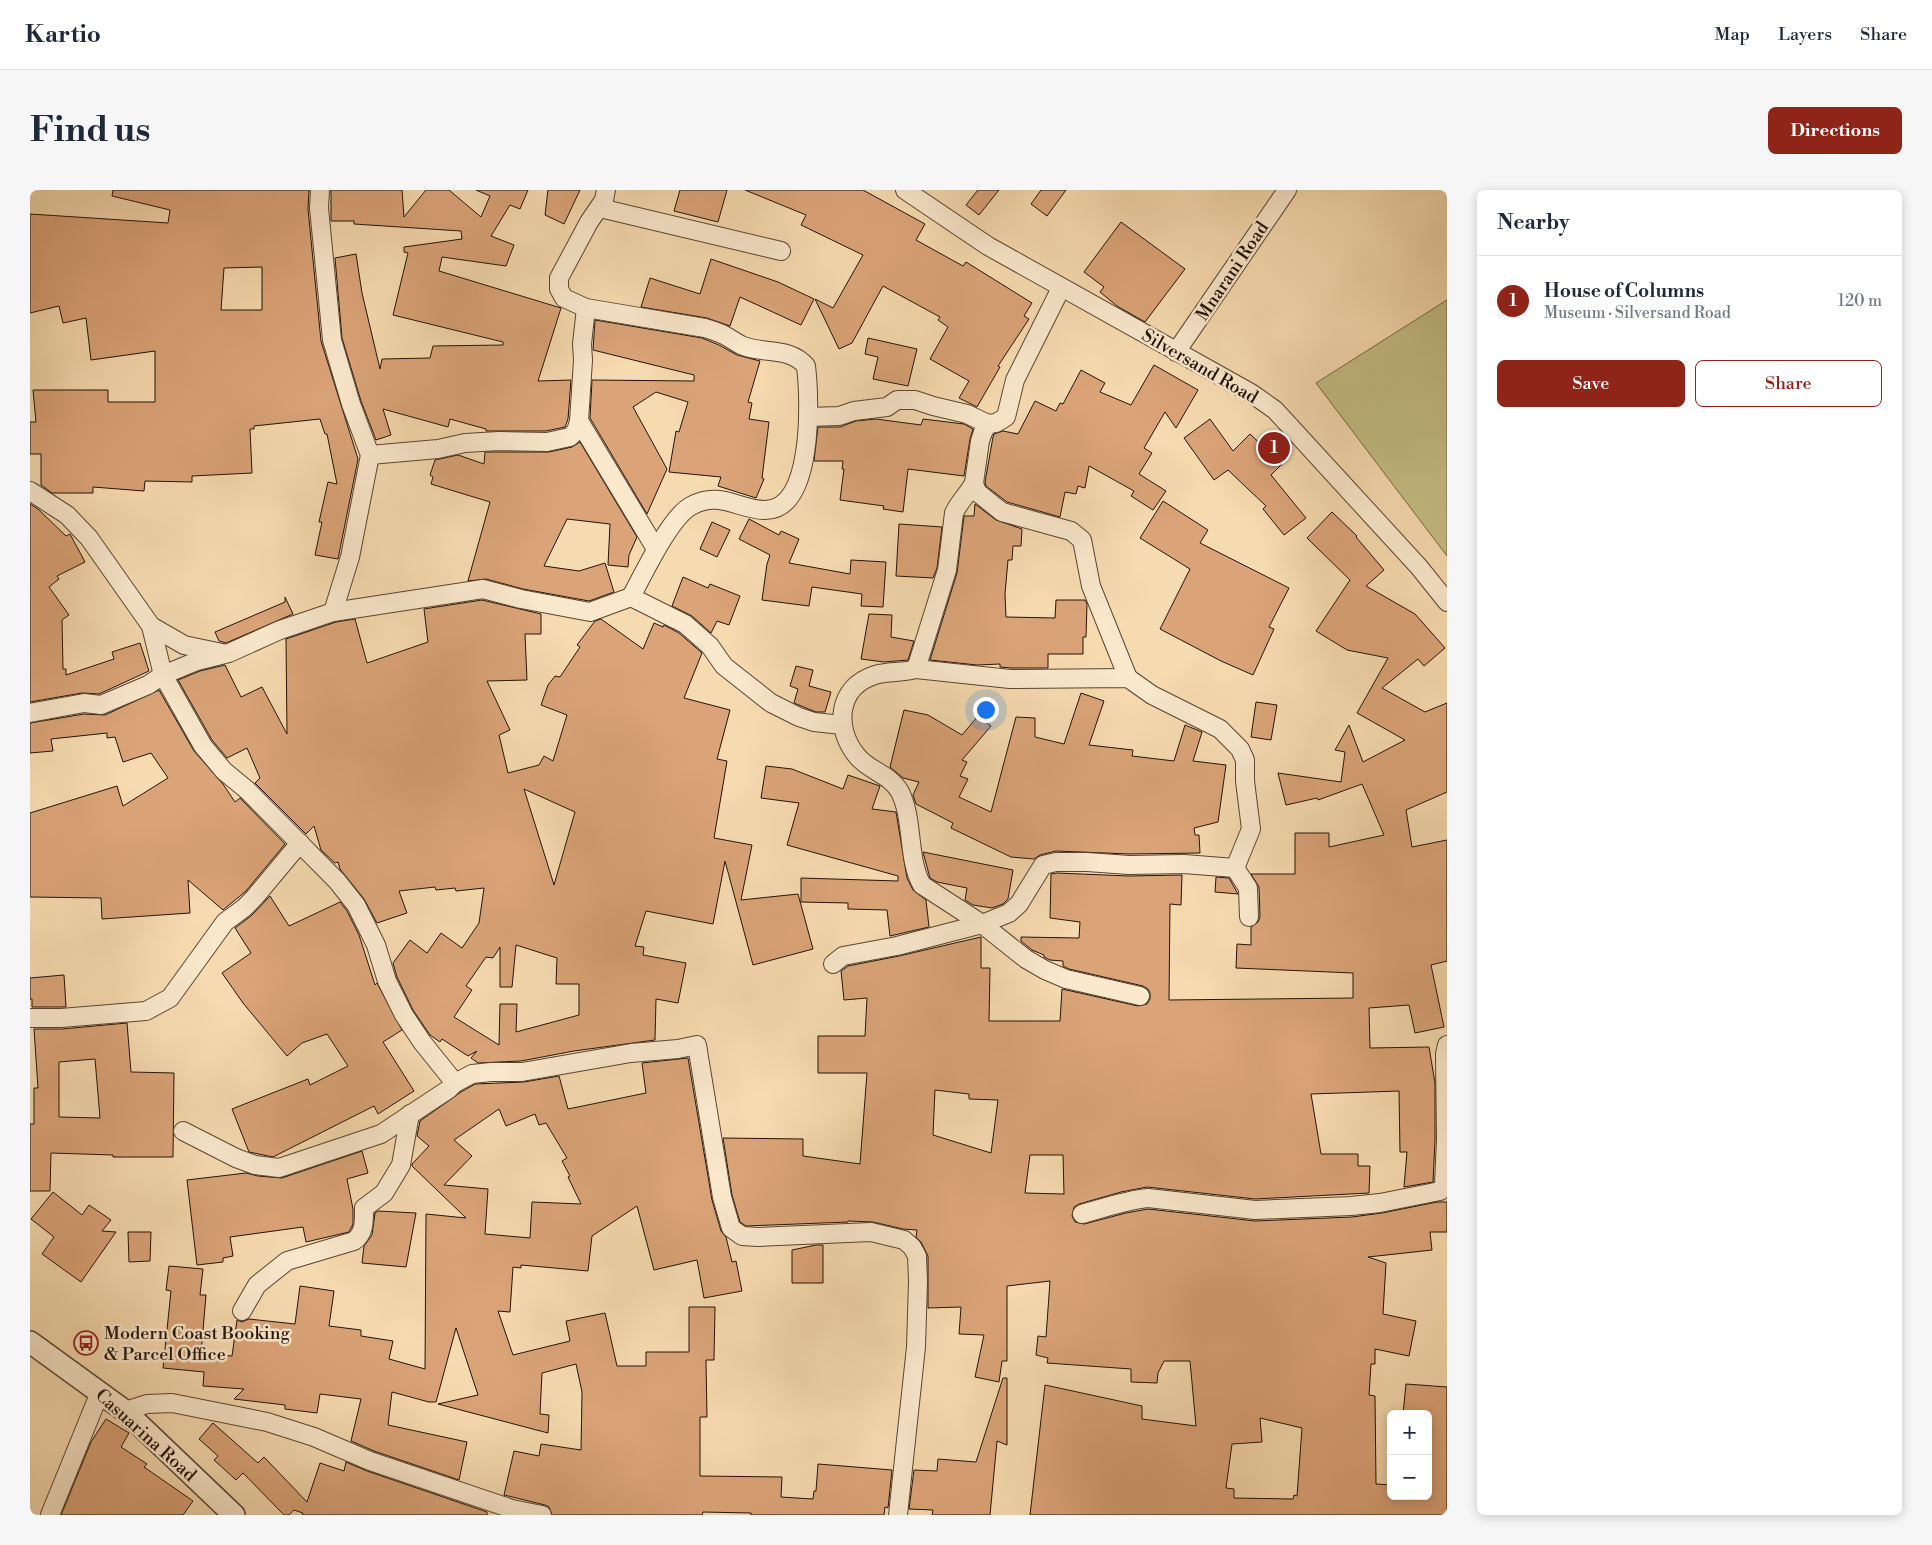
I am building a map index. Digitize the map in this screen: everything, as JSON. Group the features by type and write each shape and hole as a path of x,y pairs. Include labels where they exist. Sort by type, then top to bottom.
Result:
{"street":[{"path":"320,190 319,208 332,340 351,404 370,455 350,557 333,612"},
{"path":"30,712 84,703 101,705 148,685 163,675 198,661 229,654 280,630 333,612 483,589 521,599 590,612 631,597 656,549 684,510 701,502 729,501 765,510 776,508 785,502 793,490 801,469 806,444 808,417 806,366 793,355 755,350 705,328 586,308 564,298 558,289 559,278 589,222 600,208 606,190"},
{"name":"Silversand Road","path":"905,190 988,246 1251,393 1275,410 1419,567 1447,602"},
{"name":"Mnarani Road","path":"1176,352 1287,190"},
{"path":"600,208 780,251"},
{"path":"808,417 839,416 854,411 887,407 897,400 915,400 968,414 988,424 996,423 1006,417 1015,380 1061,288"},
{"path":"370,455 499,440 547,442 570,437 576,431 579,421 583,360 582,344 586,308"},
{"path":"579,421 656,549"},
{"path":"916,670 947,570 954,513 974,483 980,441 988,424"},
{"path":"974,483 977,492 1002,512 1071,531 1082,540 1091,586 1128,678 1152,695 1220,729 1240,749 1245,760 1245,782 1250,829 1236,868"},
{"path":"30,490 67,515 89,538 151,626 163,675 203,746 224,771 247,790 338,881 356,905 376,944 387,981 404,1015 422,1042 455,1083"},
{"path":"631,597 685,624 710,646 724,666 771,703 814,722 842,726"},
{"path":"151,626 184,645 229,654"},
{"path":"1128,678 1010,679 916,670 876,675 859,684 847,696 844,703 842,726 857,756 871,768 890,778 900,793 907,818 917,875 922,885 982,924 1026,959 1045,970 1066,979 1140,996"},
{"path":"30,1018 61,1018 146,1011 170,998 225,922 254,898 300,843"},
{"path":"833,964 843,956 897,946 982,924 1009,913 1020,904 1043,865 1056,862 1128,865 1184,864 1236,868"},
{"path":"1236,868 1248,888 1249,917"},
{"path":"183,1132 236,1158 255,1165 279,1168 381,1134 449,1089 455,1083 472,1074 522,1072 631,1052 678,1049 697,1045 722,1197 731,1228 742,1236 758,1238 871,1232 904,1240 912,1247 917,1256 916,1347 898,1515"},
{"path":"1082,1214 1132,1200 1148,1198 1256,1210 1351,1206 1380,1203 1440,1192 1444,1188 1447,1045"},
{"path":"242,1311 258,1284 287,1262 359,1238 362,1232 364,1208 384,1193 400,1165 410,1114"},
{"name":"Casuarina Road","path":"30,1342 125,1411 234,1515"},
{"path":"50,1515 100,1392"},
{"path":"125,1411 147,1404 172,1403 267,1422 314,1437 370,1461 512,1509 542,1515"}],"shaded area":[{"path":"1447,300 1447,556 1316,383"}],"building":[{"path":"113,190 309,190 308,209 321,341 358,459 338,559 315,555 322,522 319,522 328,482 337,484 327,434 325,434 320,419 254,426 254,429 250,429 252,473 192,476 192,482 145,481 144,491 93,487 93,493 52,493 41,485 41,454 30,454 30,422 36,422 33,390 108,390 108,402 155,402 155,351 91,360 86,318 63,323 59,306 30,313 30,214 168,223 170,210 112,196","holes":["262,267 262,310 221,310 224,268"]},
{"path":"331,190 402,190 404,217 426,190 449,190 481,217 490,196 476,190 528,190 520,209 510,205 491,236 514,245 506,266 442,257 439,271 561,308 538,381 571,380 568,419 565,427 546,431 486,431 486,429 450,419 448,427 383,409 391,435 376,440 361,401 342,338 335,258 356,254 362,293 380,369 382,359 430,358 433,346 503,345 503,342 393,315 408,253 404,252 404,247 462,239 461,231 354,224 354,221 331,221"},
{"path":"548,190 580,190 564,224 545,215"},
{"path":"680,190 727,190 718,222 674,211"},
{"path":"745,190 863,190 925,224 916,240 963,266 966,262 1032,303 1024,316 1029,319 998,366 1000,367 977,407 959,398 969,381 930,359 948,327 938,320 940,317 883,286 852,343 839,349 815,299 833,308 863,255 801,225 806,215"},
{"path":"978,190 999,190 979,215 966,205"},
{"path":"1041,190 1066,190 1047,216 1031,204"},
{"path":"1121,222 1185,269 1145,322 1117,306 1100,292 1104,287 1084,272"},
{"path":"711,259 778,282 814,299 801,325 740,297 730,326 707,318 641,307 650,278 700,294"},
{"path":"595,320 702,338 737,355 760,361 748,402 752,403 749,419 769,422 762,478 764,479 756,498 718,486 721,477 669,472 676,431 679,432 688,402 656,392 633,407 667,469 647,514 590,418 592,380 694,381 694,375 593,350"},
{"path":"868,338 917,349 908,386 873,379 878,357 865,354"},
{"path":"1154,365 1198,390 1176,428 1165,412 1144,448 1152,453 1139,474 1166,491 1153,510 1131,496 1134,491 1089,466 1085,488 1078,486 1076,494 1065,492 1060,517 1007,502 986,486 985,482 994,434 1003,431 1018,434 1035,401 1056,411 1060,403 1063,404 1081,370 1105,383 1100,392 1131,405"},
{"path":"876,419 921,425 923,419 964,424 973,429 964,476 908,469 903,512 883,509 884,506 840,500 844,469 842,469 843,461 814,461 818,427 840,427 856,421"},
{"path":"1210,419 1233,451 1250,434 1282,464 1271,475 1306,518 1284,535 1263,509 1266,506 1228,470 1214,480 1184,438"},
{"path":"580,442 637,537 629,555 628,567 608,565 610,524 567,519 544,566 579,571 605,563 614,592 589,601 523,589 486,579 468,581 490,502 431,484 433,477 430,475 435,460 458,455 484,464 485,452 549,452 572,447"},
{"path":"1163,501 1208,530 1200,543 1289,588 1269,627 1274,629 1253,675 1221,661 1160,629 1190,569 1140,538"},
{"path":"30,504 38,509 66,536 70,534 85,562 57,576 59,579 49,587 69,615 62,620 63,669 66,669 66,675 114,659 112,652 140,643 149,671 99,694 82,693 30,702"},
{"path":"975,504 996,520 1022,529 1021,546 1013,546 1012,560 1008,560 1005,594 1006,617 1055,618 1056,600 1085,600 1087,604 1086,637 1083,637 1083,654 1048,654 1048,668 1011,668 1000,667 1000,664 977,665 930,660 957,573 964,516 974,516"},
{"path":"1332,512 1357,536 1384,570 1366,586 1415,614 1445,648 1424,666 1418,659 1382,688 1425,712 1447,703 1447,792 1406,810 1412,847 1447,840 1447,961 1431,965 1444,1027 1415,1033 1409,1005 1369,1008 1370,1048 1429,1047 1435,1083 1433,1182 1404,1187 1407,1152 1400,1152 1399,1091 1311,1094 1321,1154 1358,1154 1358,1166 1370,1166 1369,1193 1255,1199 1147,1187 1079,1204 1074,1207 1072,1216 1075,1222 1084,1224 1148,1209 1255,1221 1352,1217 1437,1202 1447,1202 1447,1232 1430,1232 1432,1250 1368,1257 1386,1263 1383,1314 1416,1321 1409,1356 1375,1349 1375,1364 1371,1364 1369,1395 1375,1396 1376,1484 1387,1485 1387,1500 1432,1500 1432,1410 1403,1410 1406,1384 1447,1387 1447,1515 1030,1515 1045,1385 1142,1406 1142,1419 1196,1426 1190,1361 1164,1361 1158,1373 1157,1383 1131,1382 1131,1369 1047,1363 1048,1358 1036,1355 1038,1336 1046,1337 1050,1281 1007,1286 1007,1361 1002,1361 999,1382 975,1377 984,1335 959,1334 961,1307 928,1308 928,1256 921,1242 916,1237 917,1230 903,1229 873,1222 848,1221 746,1226 740,1222 732,1195 723,1138 803,1139 803,1156 860,1164 867,1073 818,1073 818,1036 865,1036 867,998 844,1000 841,971 848,966 981,937 981,968 990,968 989,1021 1060,1021 1062,989 1138,1006 1147,1004 1150,999 1150,993 1143,986 1069,969 1063,966 1063,961 1050,960 1021,941 1021,937 1079,938 1080,922 1050,918 1051,874 1182,875 1181,905 1170,904 1169,1000 1353,998 1353,973 1236,968 1237,944 1251,945 1251,927 1258,922 1260,917 1259,887 1251,874 1295,874 1295,833 1329,833 1329,847 1384,835 1362,784 1318,800 1317,798 1286,805 1278,773 1341,782 1345,752 1335,750 1349,725 1363,762 1405,740 1357,713 1388,658 1347,650 1316,631 1350,580 1307,538","holes":["935,1090 969,1094 969,1099 998,1100 991,1153 933,1135","1030,1155 1063,1155 1064,1194 1025,1193","1260,1418 1302,1428 1297,1496 1294,1495 1293,1499 1234,1498 1234,1489 1226,1488 1232,1444 1262,1442"]},
{"path":"749,519 779,535 781,531 799,539 789,563 850,574 851,560 886,562 883,607 861,606 862,594 812,587 809,606 762,600 770,555 739,539"},
{"path":"712,522 730,530 717,557 700,549"},
{"path":"899,524 942,527 937,568 933,578 896,576"},
{"path":"683,577 708,588 710,584 740,596 729,625 717,621 711,633 692,616 672,606"},
{"path":"285,597 293,614 226,643 219,641 215,632 285,602"},
{"path":"482,600 541,614 541,634 525,634 527,680 487,681 510,730 499,735 508,773 539,765 544,756 553,761 567,715 541,705 548,685 555,676 560,677 580,647 577,645 595,621 601,619 643,649 654,623 663,627 664,625 679,633 702,653 684,698 730,710 717,759 727,761 714,838 752,845 741,900 798,894 813,949 753,965 725,861 713,924 646,911 635,946 644,947 643,955 686,963 678,1003 656,999 655,1040 574,1051 521,1061 478,1063 471,1058 477,1051 468,1056 442,1039 440,1042 430,1035 413,1010 397,977 393,963 410,940 427,953 441,933 462,948 479,923 484,888 456,891 455,888 436,890 435,887 399,891 407,913 377,923 364,899 340,869 338,862 335,863 321,850 314,826 306,834 255,783 260,778 247,748 227,758 212,740 178,680 200,671 225,665 241,697 262,687 287,734 286,639 336,622 355,619 367,663 428,642 424,609","holes":["524,789 575,812 554,885","516,945 557,958 556,984 579,984 579,1015 516,1032 517,1004 500,1004 499,1045 454,1017 472,990 466,986 486,957 493,958 500,947 500,987 512,987"]},
{"path":"869,614 892,615 891,637 914,641 908,660 884,662 861,659"},
{"path":"796,666 813,670 809,686 831,692 825,712 816,712 794,703 798,689 790,686"},
{"path":"159,690 194,751 223,784 235,802 240,798 285,844 246,891 223,910 188,880 190,913 102,919 101,898 30,897 30,813 117,786 123,806 168,778 151,753 123,762 115,737 107,738 107,733 51,739 53,751 30,753 30,723 84,714 105,715"},
{"path":"1081,693 1104,701 1089,745 1133,750 1132,756 1174,761 1185,725 1202,732 1193,761 1226,765 1218,822 1194,828 1195,835 1199,835 1200,853 1129,854 1056,851 1040,855 1034,859 1011,857 951,828 953,823 916,804 913,795 919,782 903,778 890,767 904,710 928,715 962,735 978,716 991,726 962,760 967,762 960,776 968,779 959,797 991,812 1016,717 1035,718 1035,737 1064,744"},
{"path":"1256,702 1277,705 1271,740 1251,737"},
{"path":"766,766 792,769 843,789 848,775 880,786 872,809 896,812 907,878 913,890 926,900 929,927 890,936 887,910 848,909 848,903 801,902 801,878 898,881 898,876 787,845 799,803 761,798"},
{"path":"923,852 1013,870 1008,899 1003,904 992,908 973,905 965,900 967,888 937,882 930,878"},
{"path":"1216,877 1229,878 1238,894 1215,892"},
{"path":"270,896 289,926 340,902 347,911 359,935 375,985 377,983 402,1030 383,1042 414,1091 378,1114 374,1106 273,1157 249,1152 232,1109 308,1079 310,1085 348,1066 327,1034 302,1043 287,1056 243,1003 222,973 251,953 235,928 251,916"},
{"path":"64,975 66,1007 32,1007 30,978"},
{"path":"127,1023 131,1072 174,1073 173,1157 113,1157 113,1155 51,1153 50,1191 30,1191 30,1124 34,1124 34,1088 38,1088 34,1029 62,1029","holes":["95,1059 100,1118 59,1117 59,1062"]},
{"path":"688,1058 712,1200 721,1231 726,1237 732,1262 736,1261 742,1291 704,1298 697,1260 654,1270 637,1206 592,1236 588,1271 521,1265 521,1268 513,1267 510,1312 498,1311 513,1355 570,1341 566,1321 605,1313 617,1366 646,1366 646,1352 689,1352 689,1307 715,1307 714,1360 706,1360 707,1417 700,1417 700,1476 782,1477 781,1497 813,1499 814,1491 816,1491 818,1464 892,1470 888,1508 885,1507 884,1515 751,1515 751,1513 703,1512 702,1515 552,1515 549,1507 545,1505 504,1495 514,1451 539,1456 541,1444 581,1450 582,1392 576,1364 542,1373 540,1414 549,1415 548,1433 438,1404 478,1395 456,1328 436,1402 429,1402 392,1392 388,1425 467,1442 459,1480 374,1451 351,1441 361,1399 320,1394 317,1413 285,1409 285,1405 234,1399 244,1389 203,1386 204,1372 163,1368 171,1291 166,1290 169,1266 203,1269 200,1295 206,1295 201,1354 232,1356 237,1320 242,1322 249,1319 295,1324 300,1286 334,1291 329,1326 361,1330 361,1336 393,1341 389,1359 425,1369 426,1214 466,1218 412,1166 429,1146 417,1136 420,1121 475,1084 524,1082 559,1076 568,1109 646,1093 642,1063","holes":["499,1109 506,1126 535,1114 539,1125 546,1123 567,1158 562,1161 581,1204 532,1202 530,1238 485,1234 488,1189 444,1185 472,1156 454,1140"]},
{"path":"362,1151 368,1173 347,1179 353,1209 353,1224 349,1232 306,1242 303,1227 230,1237 233,1256 223,1258 223,1262 197,1265 187,1180 246,1173 282,1178"},
{"path":"53,1192 82,1215 89,1205 111,1220 102,1231 116,1232 81,1282 42,1254 54,1237 31,1219"},
{"path":"378,1211 416,1213 406,1267 362,1263 364,1246 372,1235 375,1213"},
{"path":"128,1232 151,1232 150,1261 129,1262"},
{"path":"823,1245 823,1283 792,1283 792,1250"},
{"path":"1003,1378 1007,1378 1007,1445 997,1441 990,1515 932,1515 933,1510 909,1509 914,1470 937,1471 938,1459 976,1462"},
{"path":"106,1419 129,1433 121,1447 147,1464 144,1467 193,1501 183,1515 61,1515 91,1442"},
{"path":"213,1423 258,1463 264,1457 307,1502 320,1463 344,1471 346,1462 487,1512 487,1515 302,1515 303,1513 294,1510 289,1515 284,1515 243,1473 236,1480 214,1460 218,1456 199,1439"}],"place":[{"name":"House of Columns","path":"1274,448"},
{"name":"Modern Coast Booking & Parcel Office","path":"86,1343"}]}
